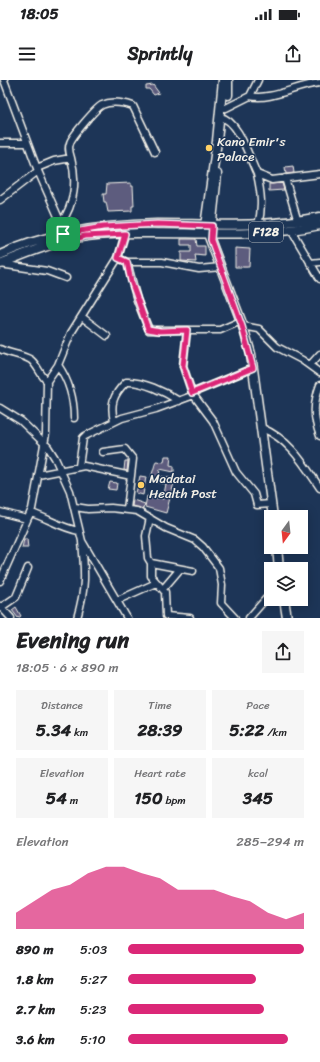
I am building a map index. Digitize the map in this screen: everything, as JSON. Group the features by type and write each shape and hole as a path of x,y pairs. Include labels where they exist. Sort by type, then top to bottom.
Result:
{"main road":[{"path":"223,80 223,117 209,231 242,323 253,368 272,510"},
{"path":"223,117 226,108 228,80"},
{"name":"F128","path":"0,255 26,245 126,225 209,231 298,222 320,217"},
{"name":"F128","path":"0,264 64,238 209,231 291,230 320,225"},
{"path":"285,606 287,618"}],"street":[{"path":"4,80 37,169 61,223 64,238"},
{"path":"250,96 258,80"},
{"path":"226,108 250,96 266,98 289,90 320,84"},
{"path":"61,223 68,214 72,203 74,168 72,158 68,150 71,138 96,109 103,104 111,103 133,106 155,152"},
{"path":"223,117 238,131 258,174 262,198 261,214 258,225"},
{"path":"0,144 28,143"},
{"path":"0,200 37,169 54,161 72,158"},
{"path":"258,174 272,180 320,174"},
{"path":"285,178 298,222"},
{"path":"291,230 320,279"},
{"path":"0,581 29,516 44,444 47,381 58,366 72,333 118,258 125,234"},
{"path":"118,258 127,262 162,262 198,269 221,267"},
{"path":"127,262 131,281 148,329 160,331 220,330 242,323 260,329 277,347 310,365 320,373"},
{"path":"310,263 320,262"},
{"path":"0,264 47,271 66,278"},
{"path":"82,317 107,336"},
{"path":"187,330 183,366 193,394 213,421 236,472 254,494 257,505 271,504"},
{"path":"0,349 28,358 37,367 47,381"},
{"path":"310,365 320,354"},
{"path":"58,366 66,376 72,398 74,418"},
{"path":"78,466 84,437 114,421 156,410 253,368"},
{"path":"114,421 111,409 112,401 120,388 126,382 139,383 179,400"},
{"path":"320,385 315,399 314,413 320,436"},
{"path":"0,408 21,421 48,447 61,470 75,507 82,541 85,575 84,596 78,618"},
{"path":"262,428 288,443 320,488"},
{"path":"103,452 124,450 128,452 133,459 127,510"},
{"path":"38,475 78,466 131,476"},
{"path":"75,507 137,511 166,528 195,540 204,547 219,568 222,585 221,603 235,618"},
{"path":"0,512 49,519 61,527 79,531"},
{"path":"150,518 146,536 148,558 151,563 151,576 165,592 166,616 190,618"},
{"path":"82,541 118,600 127,618"},
{"path":"151,563 193,571"},
{"path":"11,618 0,607 16,597 28,568"},
{"path":"163,589 180,569"},
{"path":"118,600 156,583"},
{"path":"249,618 264,601"}],"building":[{"path":"153,85 159,93 154,95 149,89 146,89 146,86"},
{"path":"293,166 294,173 286,174 285,167"},
{"path":"131,183 131,186 133,186 134,206 132,206 132,211 108,212 103,194 106,194 107,184"},
{"path":"282,183 284,190 269,191 269,184"},
{"path":"181,239 196,239 197,246 205,246 205,256 195,255 196,262 181,261 181,252 191,252 191,245 181,245"},
{"path":"235,248 250,249 249,267 235,267"},
{"path":"165,456 171,456 170,465 174,466 174,472 160,469 159,476 175,479 166,513 145,507 147,496 163,499 166,484 150,481 156,461 164,462"},
{"path":"125,461 128,461 127,471 124,470"},
{"name":"Madatai Health Post","path":"140,476 146,477 143,495 136,493"},
{"path":"110,482 117,483 116,490 108,489"},
{"path":"133,500 145,504 143,509 132,506"},
{"path":"24,539 27,539 28,548 22,548"},
{"path":"16,607 21,616 18,618 12,610"}],"place":[{"name":"Kano Emir's Palace","path":"209,148"},
{"name":"Madatai Health Post","path":"141,485"}],"route":[{"path":"157,224 212,226 211,240 242,326 251,354 253,368 192,393 183,366 187,330 160,331 148,329 131,281 127,262 118,258 125,234 85,236 65,242 63,234 103,227 126,225 157,224"}]}
